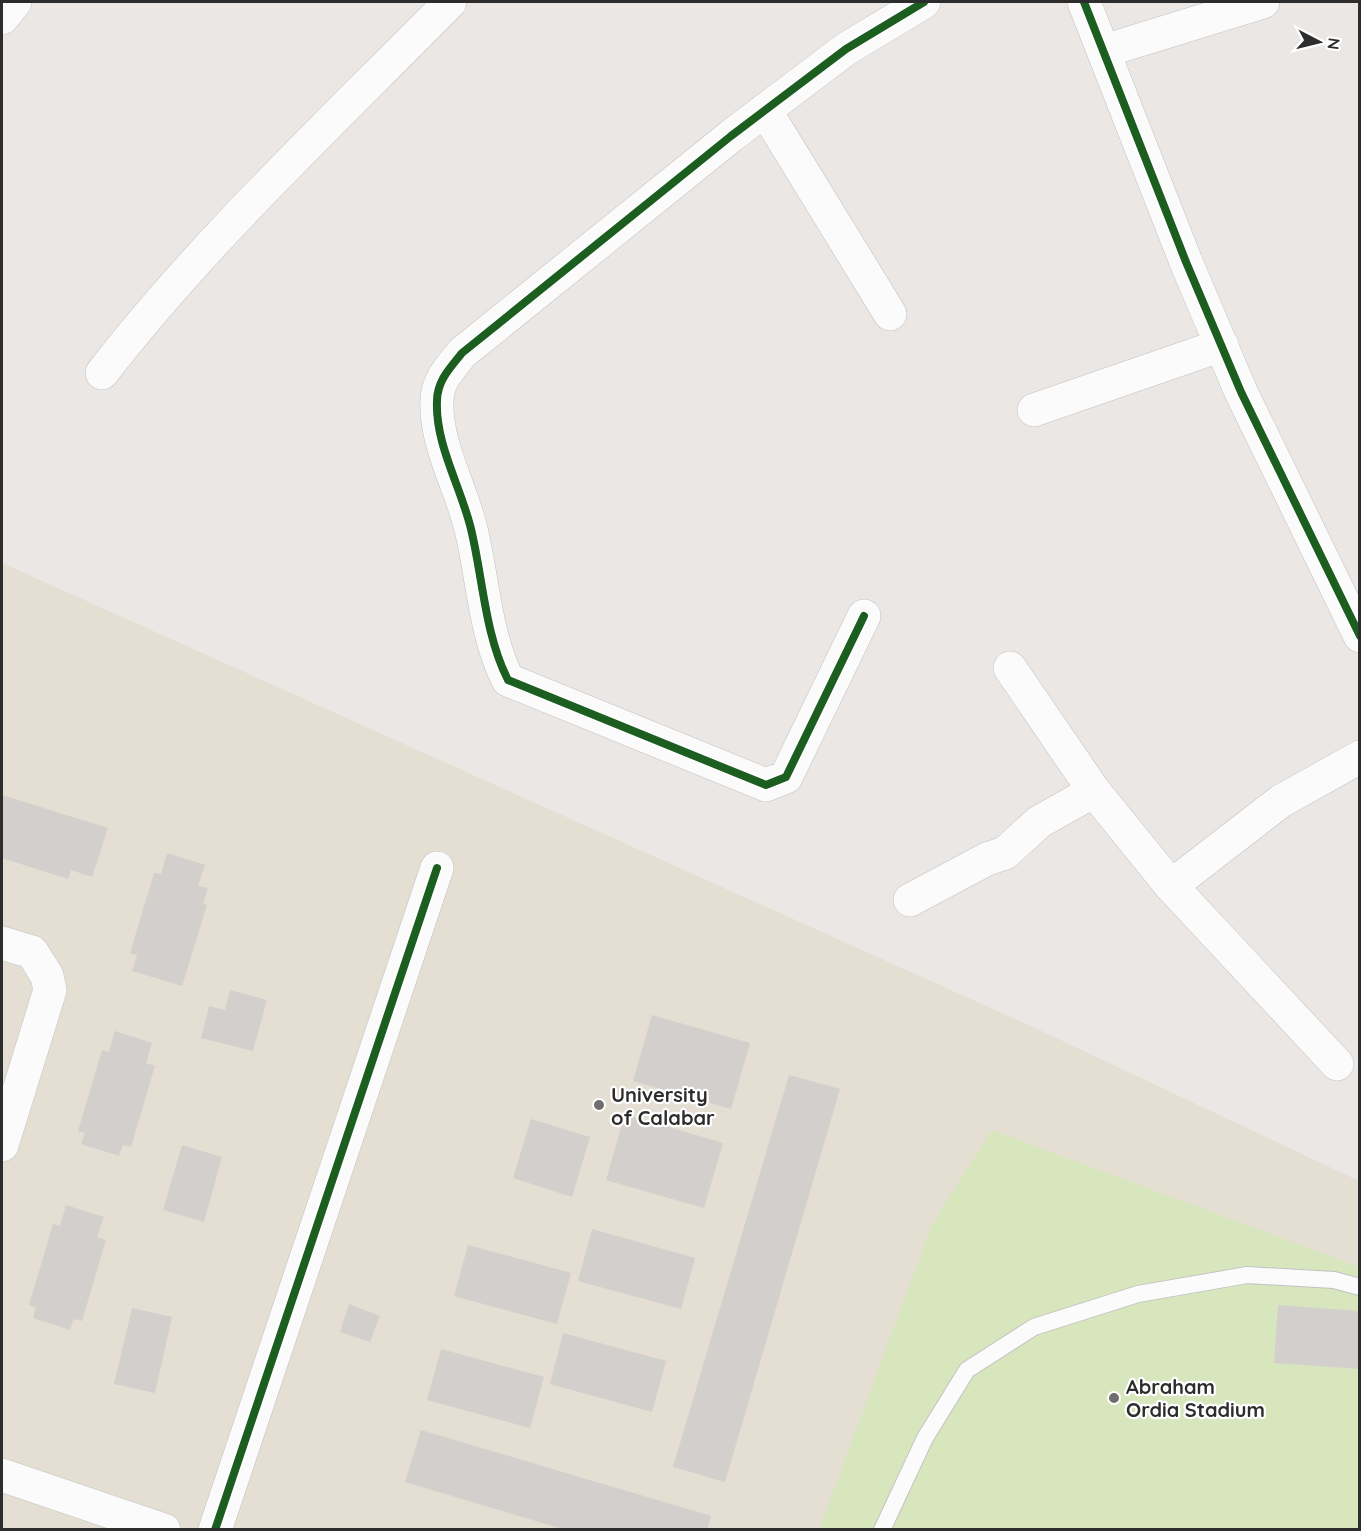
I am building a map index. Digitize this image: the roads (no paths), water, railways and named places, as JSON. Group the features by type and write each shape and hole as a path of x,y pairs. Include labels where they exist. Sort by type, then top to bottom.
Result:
{"street":[{"path":"2,18 15,2"},
{"path":"102,373 145,318 210,248 450,2"},
{"path":"864,616 786,777 766,785 508,680 497,659 471,527 438,425 437,399 443,376 462,353 765,110 846,49 924,2"},
{"path":"1084,2 1186,262 1241,392 1359,636"},
{"path":"1104,51 1263,2"},
{"path":"765,110 890,314"},
{"path":"1034,410 1222,345"},
{"path":"1010,668 1094,791 1171,886 1276,1003 1337,1064"},
{"path":"1171,886 1281,801 1359,757"},
{"path":"910,900 987,859 1005,853 1039,822 1094,791"},
{"path":"215,1530 437,868"},
{"path":"2,943 32,952 47,976 50,990 2,1145"},
{"path":"2,1475 164,1530"}],"lane":[{"path":"882,1530 925,1438 967,1370 1034,1327 1137,1294 1247,1275 1334,1280 1359,1287"}],"place":[{"name":"University of Calabar","path":"599,1105"},
{"name":"Abraham Ordia Stadium","path":"1114,1398"}]}
